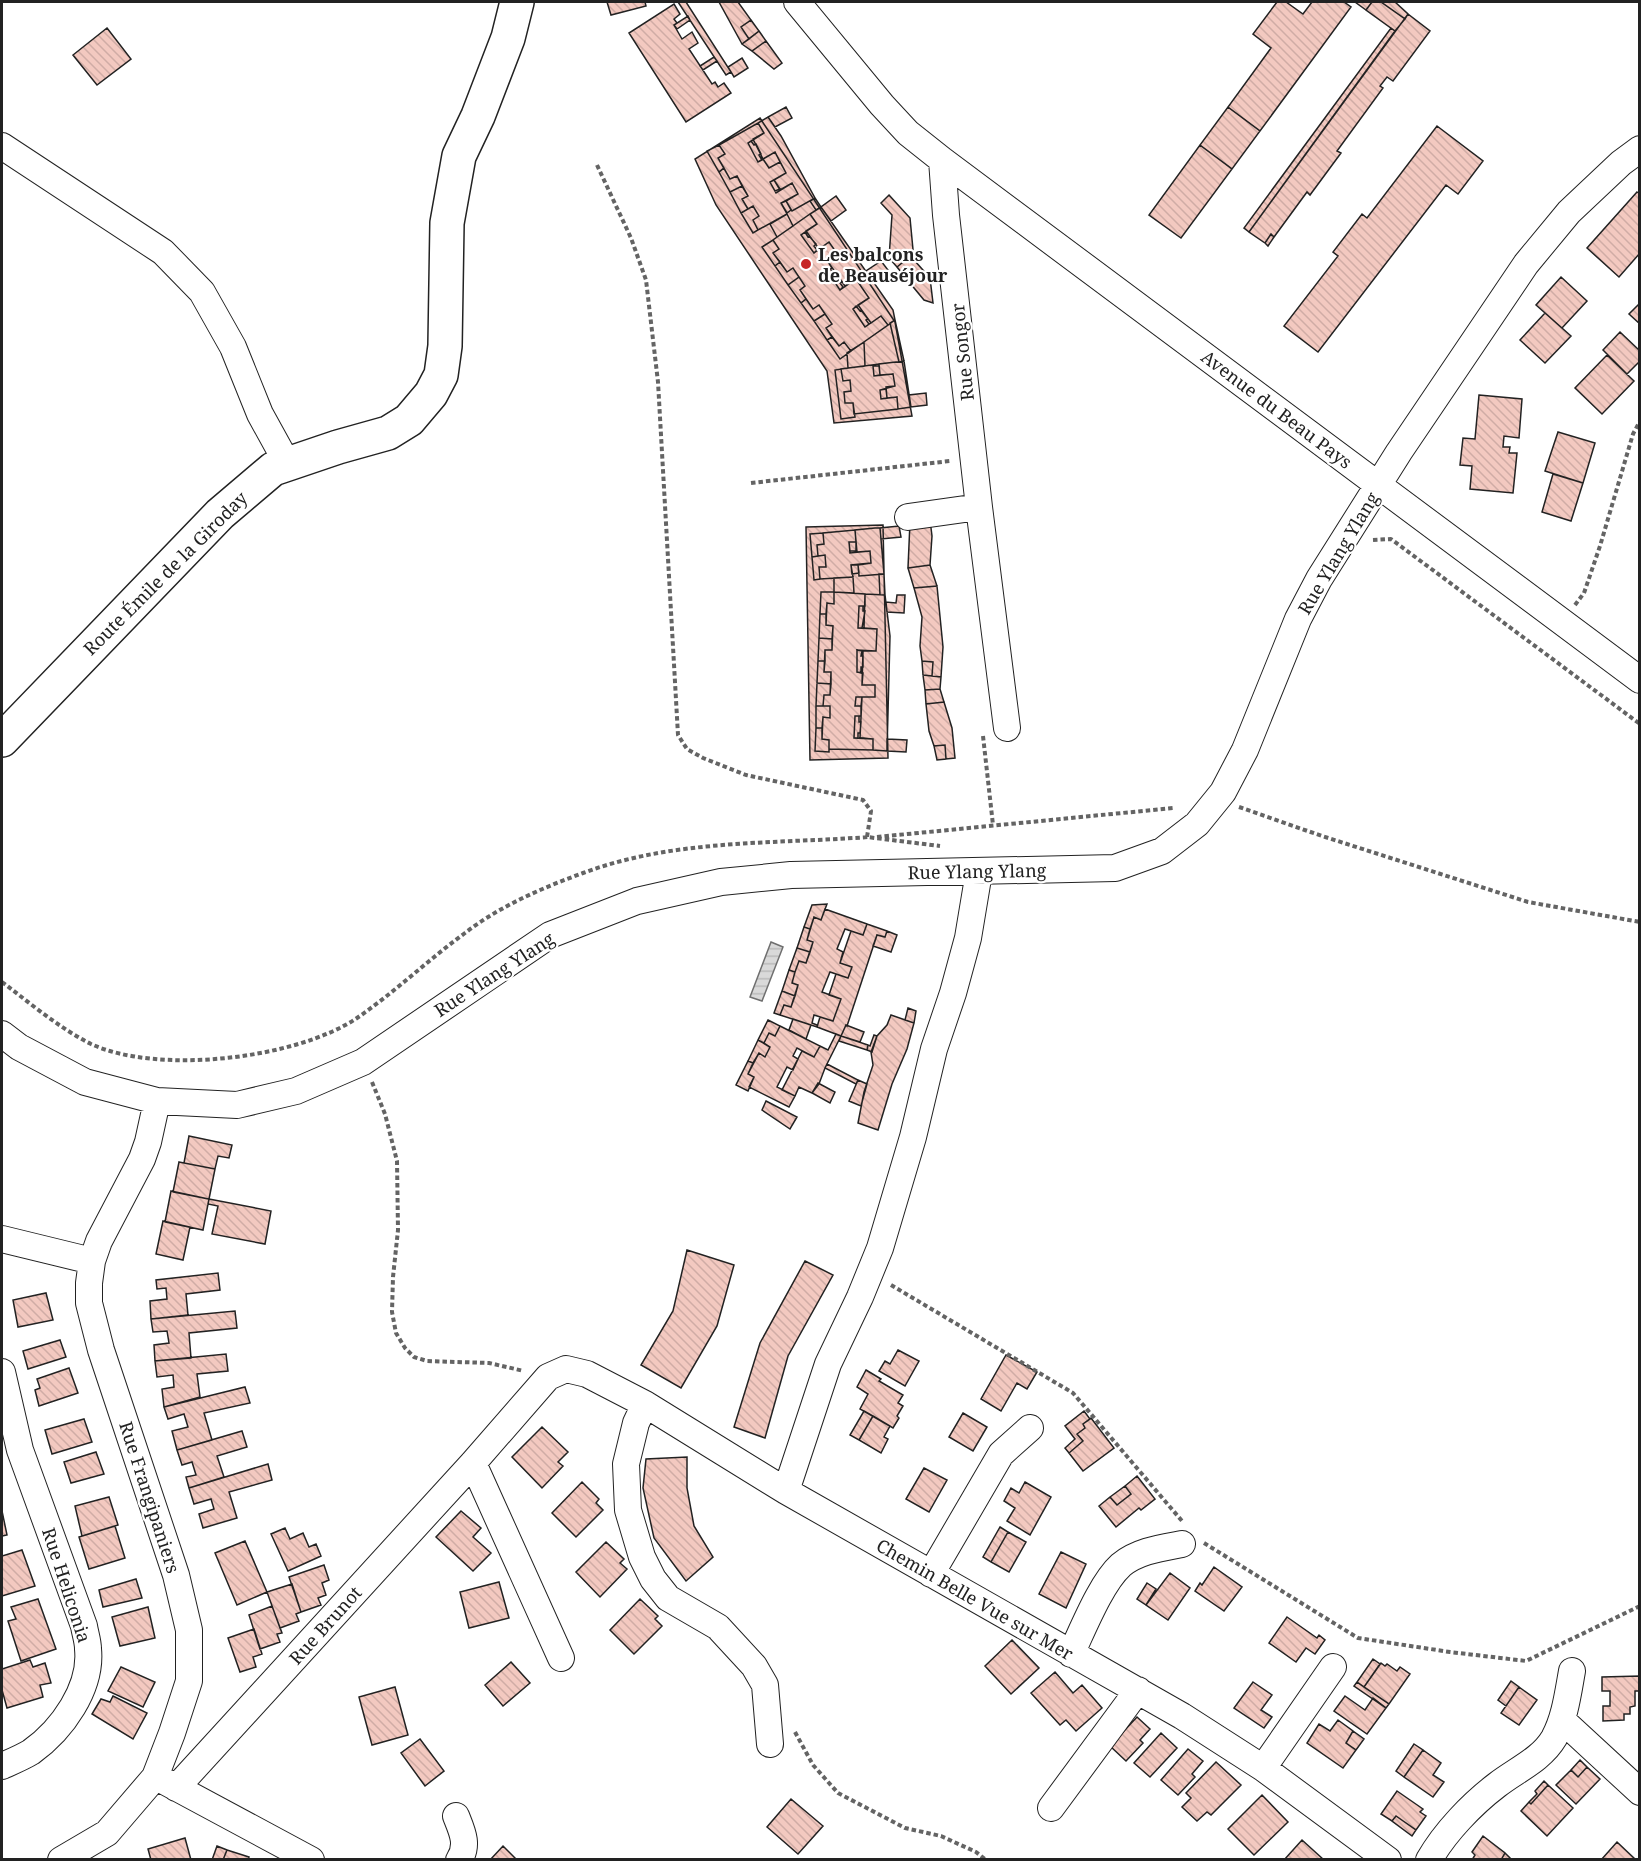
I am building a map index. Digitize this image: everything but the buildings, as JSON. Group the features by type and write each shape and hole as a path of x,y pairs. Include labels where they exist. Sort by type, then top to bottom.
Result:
{"main road":[{"name":"Route Émile de la Giroday","path":"2,740 220,514 264,476 287,463 388,433 410,420 431,394 441,375 445,346 447,223 459,156 478,116 508,38 517,2"}],"street":[{"name":"Avenue du Beau Pays","path":"797,2 882,105 908,132 942,160 1640,680"},
{"path":"2,146 163,252 202,292 232,347 260,414 287,463"},
{"name":"Rue Ylang Ylang","path":"2,1034 20,1047 85,1082 157,1101 237,1105 296,1091 363,1062 550,934 637,901 721,882 790,875 1115,868 1162,852 1197,824 1222,792 1239,760 1298,619 1319,579 1526,264 1569,212 1640,149"},
{"name":"Rue Songor","path":"942,160 973,458 1007,728"},
{"path":"908,518 979,507"},
{"path":"786,1491 828,1364 880,1248 914,1137 934,1049 968,938 979,872"},
{"name":"Rue Frangipaniers","path":"61,1860 107,1833 166,1782 172,1733 189,1681 189,1630 176,1575 101,1350 89,1303 92,1261 99,1241 142,1159 157,1101"},
{"path":"2,1241 92,1261"},
{"name":"Chemin Belle Vue sur Mer","path":"548,1377 566,1370 587,1374 645,1404 786,1491 1138,1690 1263,1768 1388,1860"},
{"name":"Rue Heliconia","path":"2,1372 20,1450 84,1626 89,1650 86,1677 76,1702 54,1732 31,1752 2,1766"},
{"name":"Rue Brunot","path":"166,1782 473,1463 548,1377"},
{"path":"645,1404 636,1423 626,1464 628,1510 642,1557 653,1579 669,1598 718,1628 754,1666 765,1685 770,1744"},
{"path":"931,1574 1001,1454 1030,1428"},
{"path":"473,1463 561,1658"},
{"path":"1071,1654 1108,1582 1121,1565 1136,1556 1188,1535"},
{"path":"1263,1768 1333,1667"},
{"path":"1429,1860 1467,1810 1540,1754 1553,1739 1562,1720 1572,1671"},
{"path":"1051,1808 1138,1690"},
{"path":"1562,1720 1640,1792"},
{"path":"166,1782 311,1860"},
{"path":"456,1816 465,1845 459,1860"}],"path":[{"path":"597,165 631,238 646,280 658,382 678,735 687,749 695,754 746,776 863,800 871,810 867,837 945,846"},
{"path":"1562,622 1584,593 1633,434 1640,421"},
{"path":"751,483 973,458"},
{"path":"1342,541 1391,539 1640,724"},
{"path":"1239,806 1322,836 1528,902 1640,922"},
{"path":"363,1062 385,1114 397,1161 398,1230 392,1312 396,1333 414,1357 427,1361 489,1364 548,1377"},
{"path":"870,1273 1072,1393 1188,1535 1358,1638 1526,1661 1640,1606"},
{"path":"793,1728 813,1765 837,1793 905,1828 941,1836 976,1852 986,1860"}],"shaded area":[{"path":"771,942 783,947 762,1001 750,997"}],"place":[{"name":"Les balcons de Beauséjour","path":"806,264"}]}
